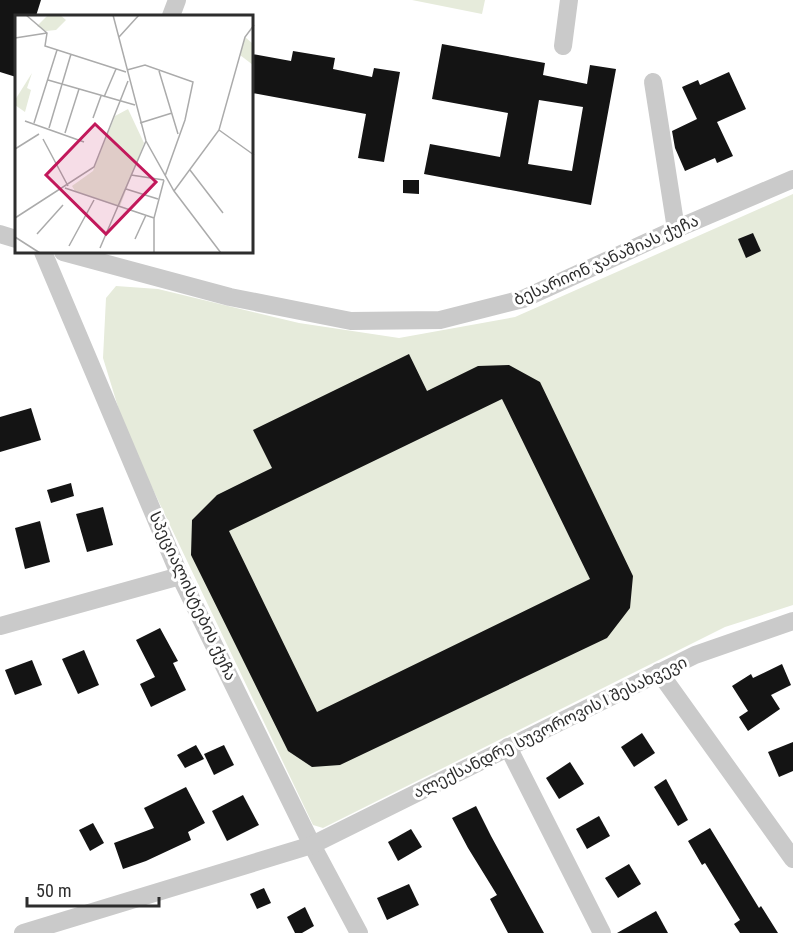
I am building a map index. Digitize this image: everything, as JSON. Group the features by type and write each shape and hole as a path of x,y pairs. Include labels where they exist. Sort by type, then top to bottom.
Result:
{"street":[{"path":"171,15 177,0"},
{"path":"563,46 569,0"},
{"path":"653,82 676,229"},
{"name":"ბესარიონ ჯანაშიას ქუჩა","path":"78,254 93,256 230,297 351,321 440,320 523,299 676,229 793,179"},
{"path":"0,234 15,239"},
{"name":"სპეციალისტების ქუჩა","path":"43,254 180,576 312,845 359,933"},
{"path":"0,626 180,576"},
{"name":"ალექსანდრე სუვოროვის I შესახვევი","path":"23,933 312,845 695,655 793,621"},
{"path":"659,672 793,859"},
{"path":"508,747 602,933"}],"green space":[{"path":"412,0 485,0 482,14"},
{"path":"793,194 793,605 725,627 323,828 313,825 126,433 103,358 106,298 116,286 158,289 299,323 399,338 515,317"}],"building":[{"path":"0,0 41,0 36,15 15,15 15,77 0,72"},
{"path":"442,44 545,63 543,75 587,84 590,65 616,69 591,205 424,174 430,144 500,157 508,113 432,99","holes":["539,100 583,107 572,171 528,164"]},
{"path":"293,51 335,58 333,69 372,77 374,68 400,72 384,162 358,158 366,114 254,93 254,54 291,61"},
{"path":"729,72 746,109 717,122 733,156 717,163 715,158 685,171 675,148 672,131 697,119 682,87 698,80 700,85"},
{"path":"403,180 419,180 419,194 403,193"},
{"path":"753,233 761,251 746,258 738,239"},
{"path":"409,354 427,391 478,366 509,365 540,382 633,576 630,608 607,638 340,765 312,767 288,751 191,555 192,520 217,495 272,468 253,430","holes":["502,399 590,579 317,712 229,531"]},
{"path":"31,408 41,440 0,452 0,417"},
{"path":"71,483 74,496 51,503 47,490"},
{"path":"103,507 113,545 87,552 76,514"},
{"path":"40,521 50,562 25,569 15,528"},
{"path":"160,628 178,661 173,663 186,690 151,707 140,684 155,677 136,640"},
{"path":"84,650 99,685 78,694 62,659"},
{"path":"32,660 42,685 15,695 5,670"},
{"path":"782,664 791,685 771,695 780,709 748,731 739,717 748,711 732,686 751,674 753,678"},
{"path":"642,733 655,753 634,767 621,747"},
{"path":"793,742 793,771 779,777 768,752"},
{"path":"196,745 204,759 185,768 177,755"},
{"path":"224,745 234,765 214,775 204,754"},
{"path":"570,762 584,784 559,799 546,778"},
{"path":"666,779 688,820 678,826 654,787"},
{"path":"186,787 205,823 188,832 191,840 123,869 114,843 154,828 144,808"},
{"path":"243,795 259,825 227,841 212,811"},
{"path":"476,806 544,933 508,933 490,899 497,895 452,818"},
{"path":"599,816 610,836 587,849 576,829"},
{"path":"93,823 104,843 90,851 79,830"},
{"path":"710,828 759,908 761,906 778,933 740,933 734,924 740,920 705,863 702,865 688,841"},
{"path":"411,829 422,847 398,861 388,842"},
{"path":"629,864 641,884 618,898 605,878"},
{"path":"409,884 419,905 387,920 377,898"},
{"path":"264,888 271,903 257,909 250,894"},
{"path":"305,907 314,926 302,933 295,933 287,917"},
{"path":"656,911 668,933 617,933"}]}
